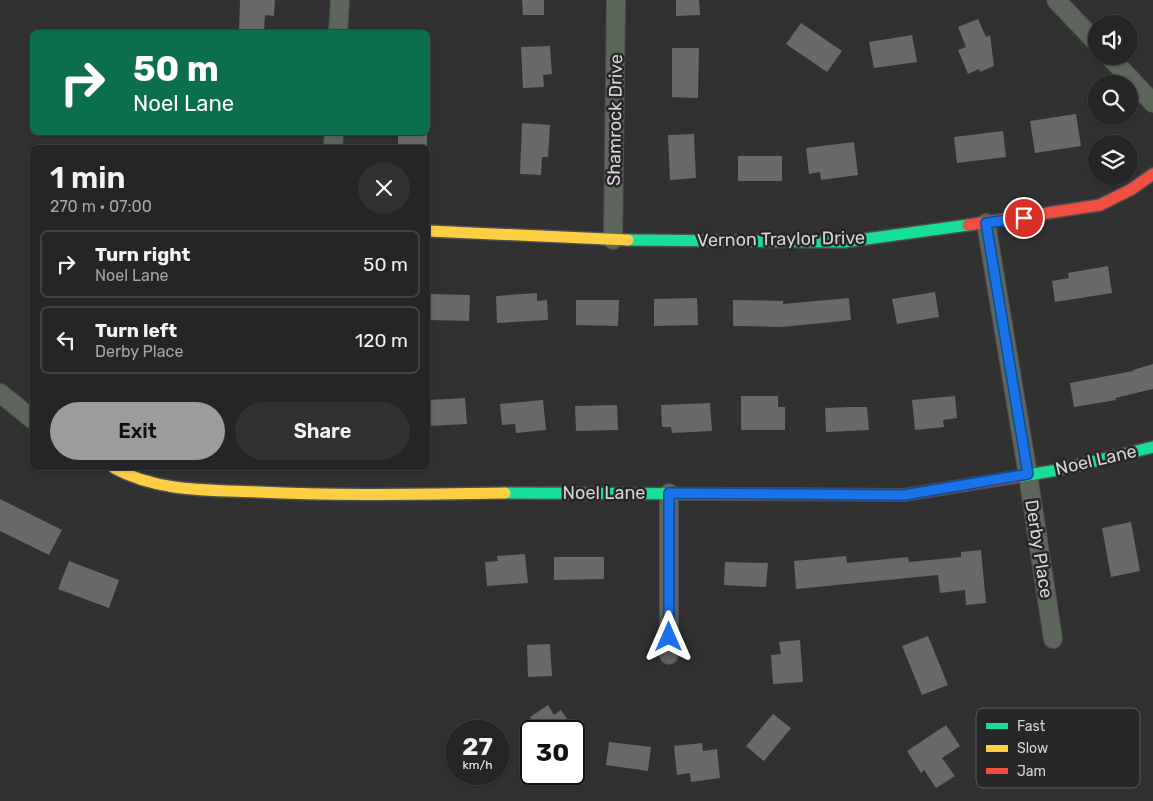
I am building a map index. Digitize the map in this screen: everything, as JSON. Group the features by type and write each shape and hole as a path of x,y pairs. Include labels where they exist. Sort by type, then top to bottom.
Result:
{"street":[{"path":"338,30 340,0"},
{"name":"Shamrock Drive","path":"613,240 616,0"},
{"path":"1056,0 1088,34"},
{"path":"1117,65 1153,103"},
{"name":"Vernon Traylor Drive","path":"430,231 613,240 844,242 1100,206 1132,189 1153,174"},
{"name":"Derby Place","path":"986,223 1028,474 1052,639"},
{"path":"0,393 30,417"},
{"name":"Noel Lane","path":"118,470 130,477 146,481 200,490 300,494 669,493 904,495 1058,470 1153,447"},
{"path":"669,493 669,655"}],"building":[{"path":"240,0 275,0 274,16 265,15 264,30 239,30"},
{"path":"522,0 544,0 544,15 523,15"},
{"path":"676,0 699,0 700,15 676,16"},
{"path":"978,19 986,37 990,35 994,66 980,72 979,69 968,74 958,50 966,47 958,27"},
{"path":"801,23 842,51 827,72 786,44"},
{"path":"912,35 917,62 874,68 869,42"},
{"path":"550,46 552,74 543,75 544,87 523,88 521,47"},
{"path":"672,48 699,48 698,98 672,97"},
{"path":"1076,114 1081,146 1035,153 1030,121"},
{"path":"522,123 550,125 548,157 542,157 541,175 520,174"},
{"path":"1003,131 1006,157 957,163 954,137"},
{"path":"694,134 696,178 670,180 668,135"},
{"path":"398,135 427,135 427,145 398,145"},
{"path":"854,142 858,175 821,180 820,172 809,174 806,148"},
{"path":"738,156 782,156 782,181 738,181"},
{"path":"1108,266 1112,293 1055,302 1052,281 1069,278 1068,273"},
{"path":"935,292 939,317 897,324 892,299"},
{"path":"537,293 537,301 547,300 548,320 497,323 496,296"},
{"path":"430,294 470,295 469,321 430,320"},
{"path":"697,298 698,325 654,326 654,299"},
{"path":"849,298 851,320 783,327 733,326 733,300 783,301 783,304"},
{"path":"576,300 619,300 618,326 576,325"},
{"path":"1153,364 1153,389 1115,398 1116,400 1074,407 1070,383 1133,371"},
{"path":"741,396 778,396 778,407 785,407 785,430 741,430"},
{"path":"955,396 957,418 943,420 944,427 915,430 912,400"},
{"path":"465,398 467,424 430,426 430,400"},
{"path":"543,400 546,430 516,433 515,424 502,425 500,404"},
{"path":"710,403 712,431 672,433 671,427 662,427 661,405"},
{"path":"617,405 618,430 576,431 575,406"},
{"path":"867,407 869,430 826,432 825,408"},
{"path":"0,499 62,530 49,555 0,531"},
{"path":"1131,522 1140,571 1111,577 1102,528"},
{"path":"981,550 986,603 966,605 965,590 940,593 938,575 796,589 794,561 846,556 847,563 908,557 909,562 961,557 961,552"},
{"path":"525,554 528,583 487,586 485,562 498,561 497,556"},
{"path":"554,557 604,557 604,579 554,580"},
{"path":"69,561 119,580 109,608 58,589"},
{"path":"725,562 768,563 766,587 724,585"},
{"path":"928,636 948,685 922,695 902,646"},
{"path":"800,640 803,682 773,684 771,655 781,654 779,642"},
{"path":"550,644 552,676 528,677 527,645"},
{"path":"548,705 554,715 561,710 568,720 532,720 530,717"},
{"path":"773,714 791,728 764,761 746,746"},
{"path":"946,725 960,746 942,758 955,776 936,788 924,770 921,773 907,751"},
{"path":"609,742 651,747 648,771 606,765"},
{"path":"702,743 703,751 717,749 720,778 691,782 690,773 677,775 674,746"}],"traffic: fast":[{"path":"628,240 844,242 968,225"},
{"path":"1022,476 1058,470 1153,447"},
{"path":"505,493 744,494"}],"traffic: slow":[{"path":"430,231 628,240"},
{"path":"118,470 148,482 203,490 351,494 505,493"}],"traffic: jam":[{"path":"968,225 1100,205 1132,189 1153,174"},
{"path":"744,494 904,495 1022,476"}],"route":[{"path":"669,637 669,493 904,495 1028,474 986,223 1024,218"}]}
